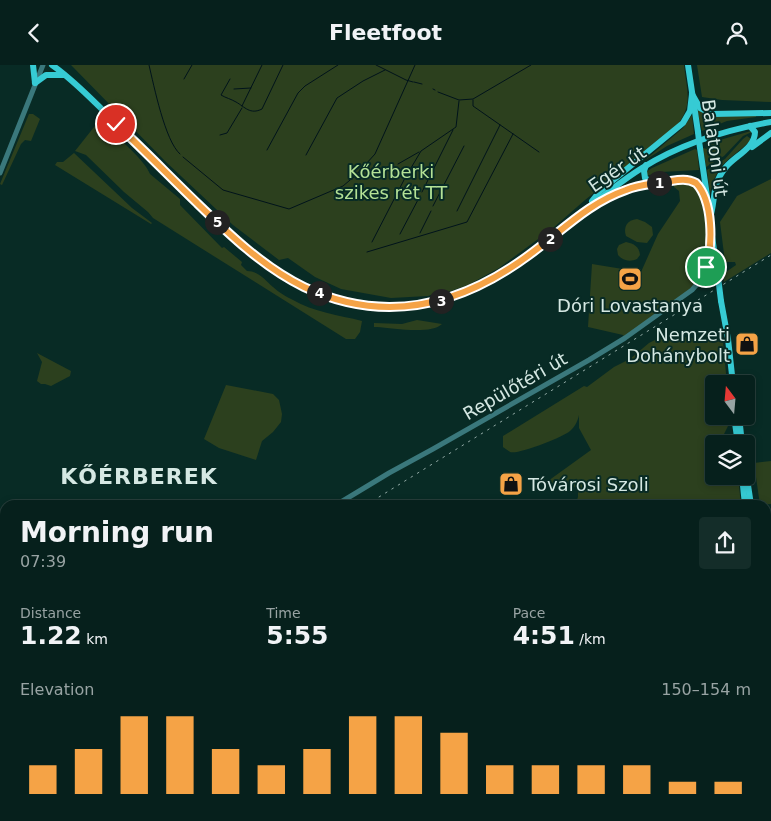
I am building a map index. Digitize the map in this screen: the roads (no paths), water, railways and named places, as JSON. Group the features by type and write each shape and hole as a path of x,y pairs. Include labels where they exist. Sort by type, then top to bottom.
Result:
{"main road":[{"path":"33,65 35,83"},
{"name":"Egér út","path":"52,65 66,75 220,225 259,259 302,286 344,302 380,307 408,307 436,302 460,295 482,285 515,265 618,184 646,165 695,142 726,131 771,121"},
{"path":"35,83 46,75 66,75 61,65"},
{"name":"Balatoni út","path":"688,65 732,375"},
{"path":"692,93 700,108 712,114 771,113"},
{"path":"584,211 600,191 683,123 690,111 692,93"},
{"path":"710,220 713,195 718,179 727,166 755,138 755,131 750,125"},
{"path":"740,154 771,133"},
{"path":"646,165 644,171 645,178 655,183"},
{"path":"584,211 624,190 655,183 681,180 696,183 703,195 710,220"},
{"path":"706,274 712,272 718,275"},
{"path":"743,485 744,500"},
{"path":"748,485 751,500"}],"street":[{"path":"0,173 43,65"},
{"name":"Repülőtéri út","path":"700,281 708,259 711,232"},
{"name":"Repülőtéri út","path":"344,500 589,360 682,298 706,274 715,259"}],"waterway":[{"path":"149,65 165,126 180,154"},
{"path":"184,79 192,65"},
{"path":"242,106 262,65"},
{"path":"230,79 221,95 248,110 258,111 262,109 283,65"},
{"path":"267,150 298,93 305,86 338,65"},
{"path":"376,65 413,82"},
{"path":"183,157 223,190 289,209 343,186 375,154 415,65"},
{"path":"438,92 459,100 473,99 531,65"},
{"path":"306,155 337,98 363,81 385,70"},
{"path":"414,82 422,84"},
{"path":"234,89 251,88"},
{"path":"473,100 473,106 539,152"},
{"path":"408,173 421,151 456,127 459,101"},
{"path":"220,135 227,133 242,108"},
{"path":"457,211 500,125"},
{"path":"422,192 453,130"},
{"path":"367,252 467,222 513,134"},
{"path":"433,206 464,146"},
{"path":"398,164 419,152"},
{"path":"372,242 405,178"},
{"path":"400,234 420,196"},
{"path":"420,233 431,211"}],"railway":[{"path":"374,500 771,255"}],"place":[{"name":"Dóri Lovastanya","path":"630,279"},
{"name":"Nemzeti Dohánybolt","path":"747,344"},
{"name":"Tóvárosi Szoli","path":"511,484"}],"district":[{"name":"KŐÉRBEREK","path":"139,476"}],"park label":[{"name":"Kőérberki szikes rét TT","path":"391,182"}]}
